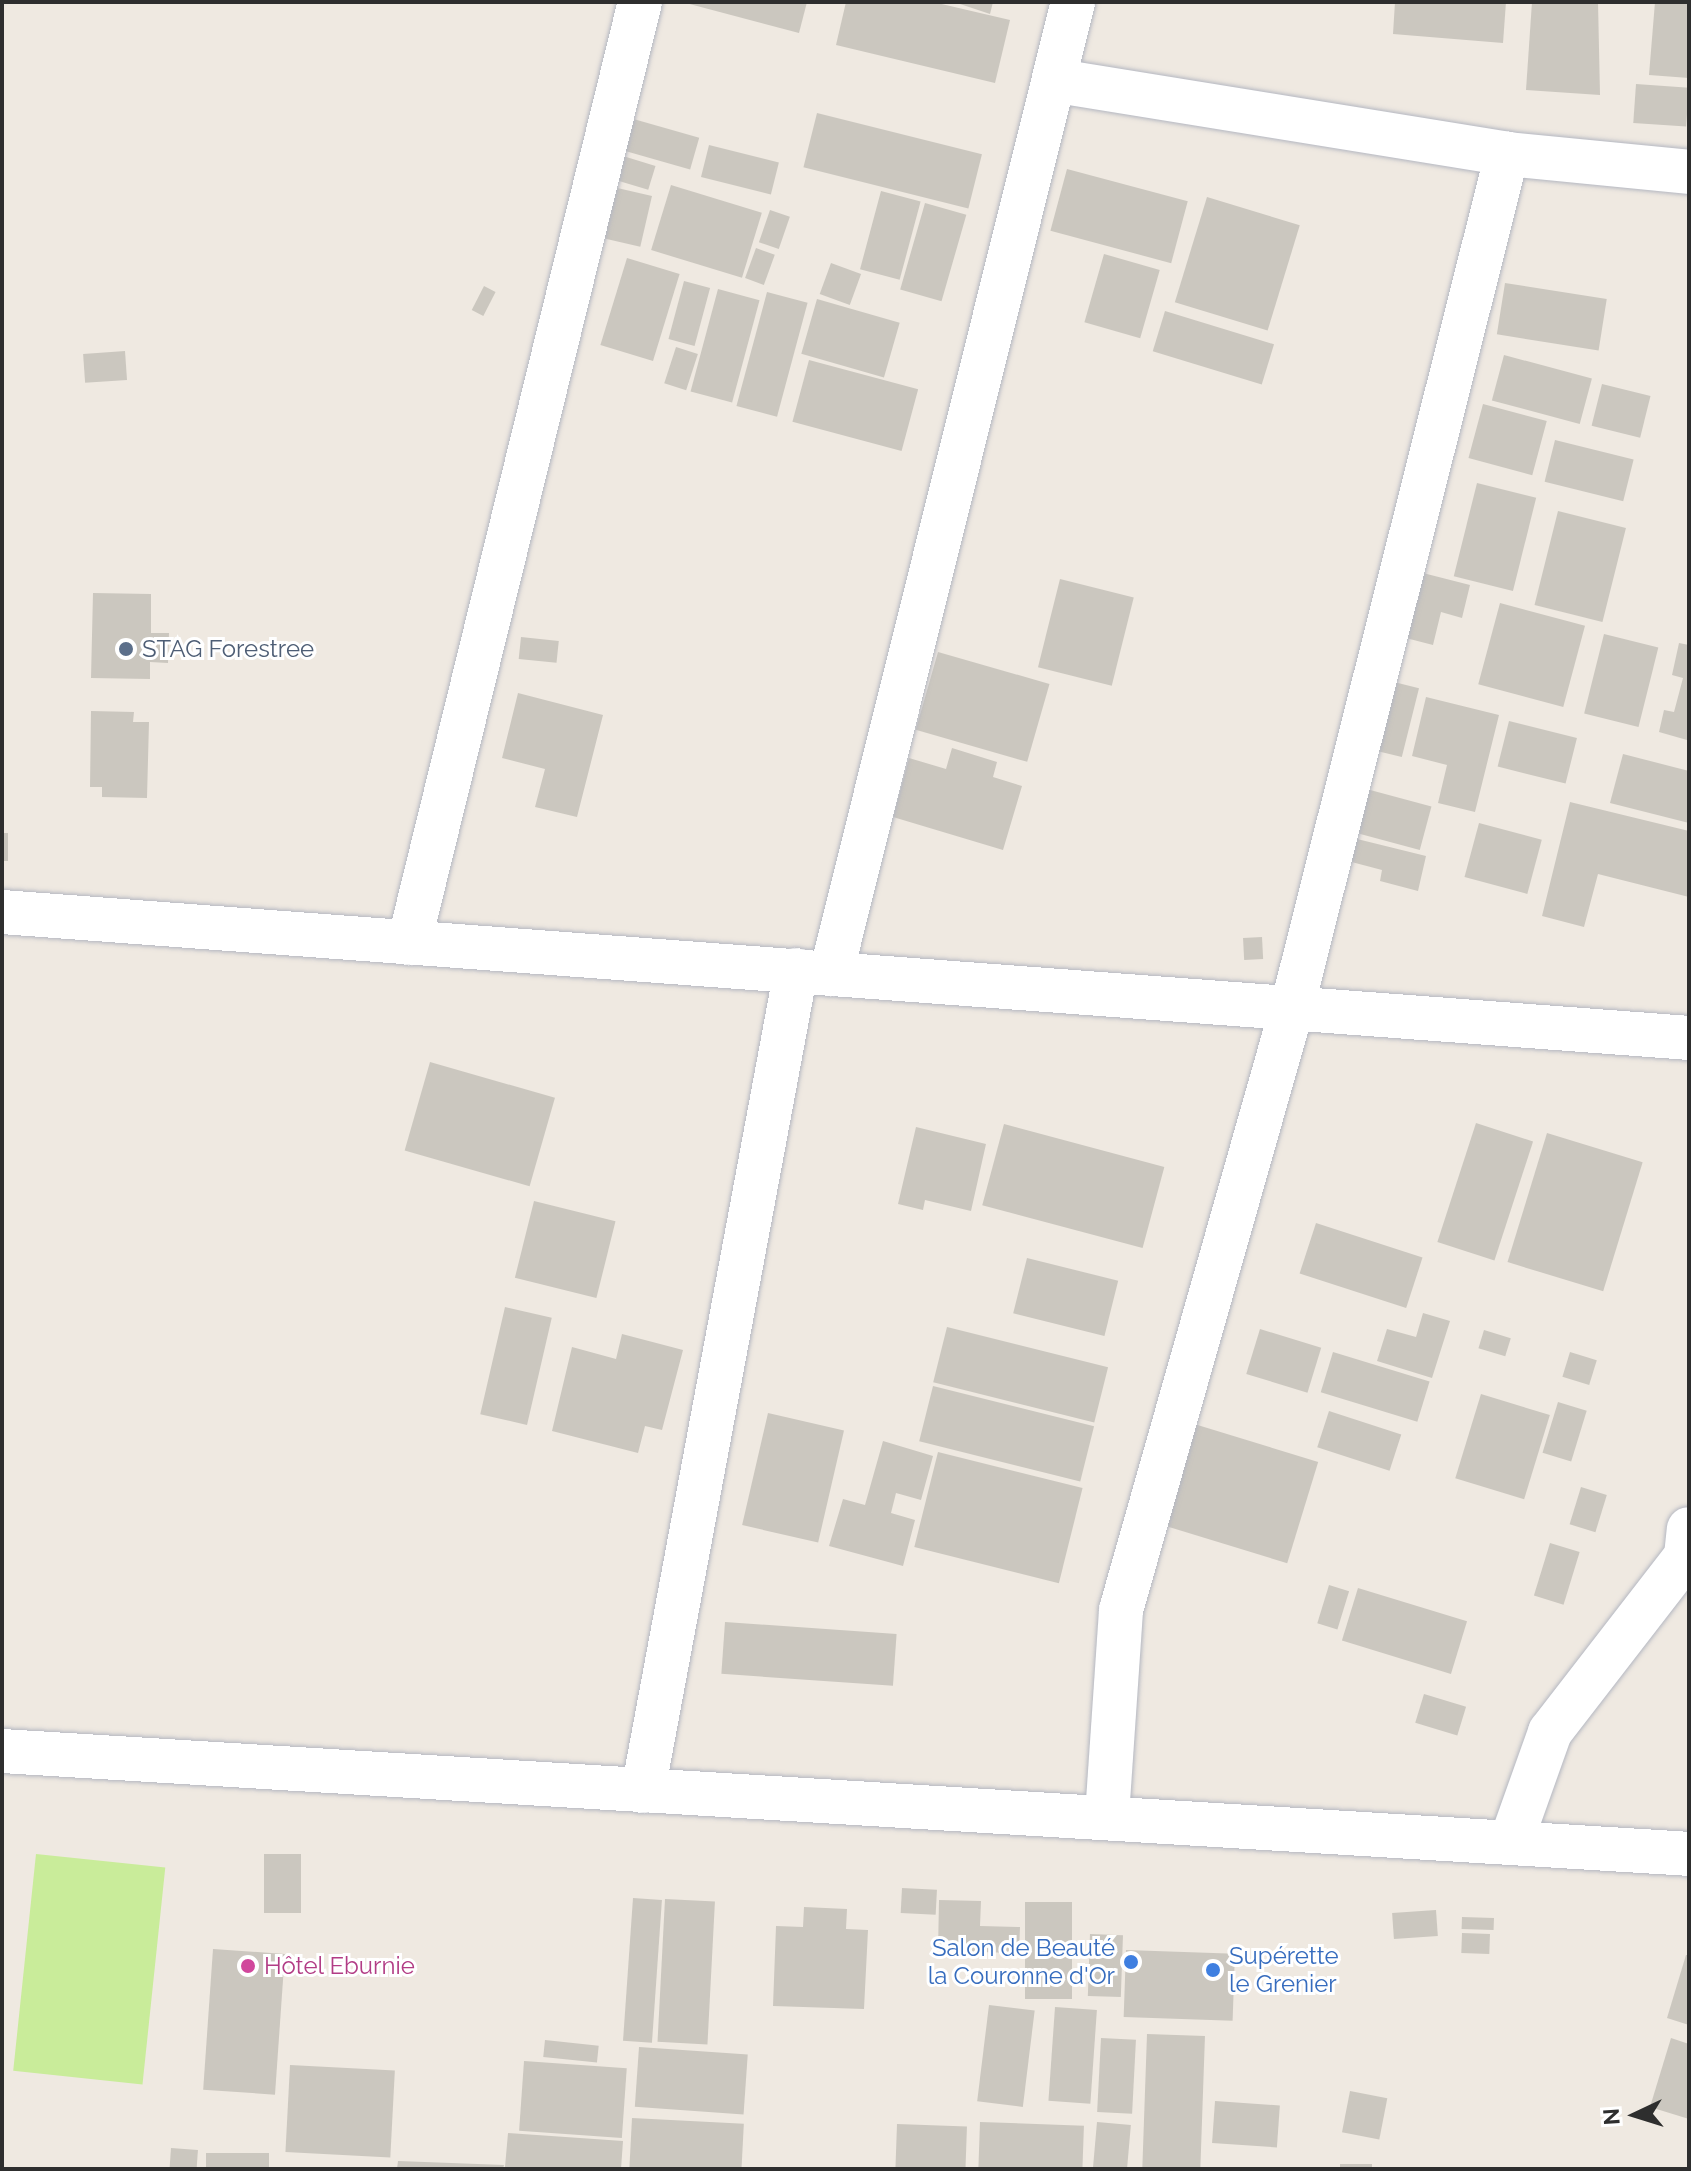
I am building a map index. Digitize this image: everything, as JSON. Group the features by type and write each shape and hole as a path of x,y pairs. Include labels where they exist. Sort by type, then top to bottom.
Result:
{"street":[{"path":"409,943 640,2"},
{"path":"643,1791 813,972 1058,81 1073,2"},
{"path":"1058,81 1507,154 1689,172"},
{"path":"1107,1816 1121,1610 1292,1008 1507,154"},
{"path":"2,912 1689,1038"},
{"path":"1512,1839 1550,1732 1686,1556 1689,1529"},
{"path":"2,1751 643,1791 1512,1839 1689,1854"}],"green space":[{"path":"36,1854 165,1868 143,2084 13,2071"}],"building":[{"path":"682,2 807,2 799,33"},
{"path":"846,2 933,2 1010,20 995,83 836,45"},
{"path":"954,2 993,2 990,14"},
{"path":"1395,2 1506,2 1503,43 1393,34"},
{"path":"1532,2 1598,2 1600,95 1526,90"},
{"path":"1655,2 1689,2 1689,78 1649,75"},
{"path":"1636,84 1689,88 1686,127 1633,123"},
{"path":"817,113 982,154 968,208 803,167"},
{"path":"630,118 699,138 690,170 621,150"},
{"path":"709,145 779,162 771,194 701,177"},
{"path":"623,156 656,166 648,190 616,180"},
{"path":"1067,169 1188,201 1171,263 1050,231"},
{"path":"671,185 762,213 742,278 651,250"},
{"path":"613,187 652,196 640,247 601,238"},
{"path":"881,191 921,202 900,280 860,269"},
{"path":"1207,197 1300,225 1268,331 1175,302"},
{"path":"925,203 966,215 942,301 900,290"},
{"path":"770,210 790,217 779,249 759,242"},
{"path":"756,248 775,255 764,285 745,278"},
{"path":"1104,254 1160,270 1140,338 1084,322"},
{"path":"627,258 680,274 653,361 600,345"},
{"path":"831,263 861,274 850,305 820,294"},
{"path":"684,281 710,288 695,346 668,339"},
{"path":"1505,283 1607,299 1599,350 1497,334"},
{"path":"484,286 496,292 483,316 472,310"},
{"path":"718,289 760,300 732,403 691,391"},
{"path":"767,292 808,303 777,417 736,406"},
{"path":"817,299 900,323 884,377 801,354"},
{"path":"1165,311 1274,344 1262,384 1153,351"},
{"path":"676,347 698,354 686,390 664,383"},
{"path":"125,351 127,380 85,383 83,354"},
{"path":"1504,355 1592,379 1580,424 1492,400"},
{"path":"809,360 918,389 902,451 792,422"},
{"path":"1602,384 1651,396 1640,438 1592,426"},
{"path":"1483,404 1547,421 1532,475 1469,458"},
{"path":"1555,440 1634,460 1623,501 1545,482"},
{"path":"1477,483 1536,498 1513,591 1454,576"},
{"path":"1558,511 1626,528 1602,622 1535,605"},
{"path":"1419,572 1470,585 1462,618 1441,612 1433,645 1402,637"},
{"path":"1060,579 1134,597 1112,686 1038,667"},
{"path":"93,593 151,594 151,633 169,633 168,663 150,662 150,679 91,678"},
{"path":"1500,603 1585,626 1563,707 1478,684"},
{"path":"1604,634 1658,648 1638,727 1584,714"},
{"path":"521,637 559,641 556,663 519,659"},
{"path":"1679,643 1689,645 1687,740 1659,732 1664,710 1674,712 1683,678 1672,675"},
{"path":"938,652 1050,684 1027,762 916,730"},
{"path":"1386,680 1419,688 1402,757 1369,749"},
{"path":"518,693 603,715 577,817 535,807 545,769 502,758"},
{"path":"1426,697 1499,715 1475,812 1438,803 1447,765 1412,756"},
{"path":"91,711 134,712 133,722 149,722 147,798 102,797 102,787 90,787"},
{"path":"1509,721 1577,738 1566,784 1498,767"},
{"path":"952,748 997,762 993,777 1022,786 1003,850 893,817 909,758 946,769"},
{"path":"1623,754 1689,771 1689,823 1610,803"},
{"path":"1359,787 1431,806 1420,850 1347,830"},
{"path":"1570,802 1689,831 1689,897 1598,874 1584,927 1542,916"},
{"path":"1479,823 1542,840 1527,894 1465,877"},
{"path":"2,833 8,833 8,861 2,861"},
{"path":"1349,837 1426,856 1418,891 1380,881 1382,870 1344,860"},
{"path":"1262,937 1263,959 1244,960 1243,938"},
{"path":"430,1062 555,1098 530,1186 405,1150"},
{"path":"1476,1123 1533,1142 1494,1260 1437,1242"},
{"path":"1004,1124 1164,1167 1143,1248 982,1205"},
{"path":"916,1127 986,1144 971,1211 925,1200 923,1210 898,1204"},
{"path":"1547,1133 1643,1162 1603,1291 1508,1262"},
{"path":"534,1201 616,1221 596,1298 515,1278"},
{"path":"1316,1223 1423,1258 1406,1308 1300,1273"},
{"path":"1027,1258 1118,1281 1104,1336 1013,1313"},
{"path":"505,1307 552,1318 527,1425 480,1414"},
{"path":"1423,1313 1450,1321 1432,1378 1377,1361 1387,1329 1416,1337"},
{"path":"947,1327 1108,1367 1094,1422 933,1382"},
{"path":"1260,1329 1321,1348 1307,1393 1246,1374"},
{"path":"1484,1330 1511,1338 1505,1356 1478,1348"},
{"path":"622,1334 683,1350 662,1430 645,1426 638,1453 552,1431 572,1347 616,1359"},
{"path":"1333,1352 1430,1382 1417,1422 1321,1392"},
{"path":"1570,1352 1597,1360 1589,1385 1562,1377"},
{"path":"933,1386 1094,1426 1080,1481 919,1441"},
{"path":"1481,1394 1550,1415 1524,1499 1455,1478"},
{"path":"1558,1402 1587,1411 1571,1461 1543,1453"},
{"path":"1329,1411 1401,1434 1390,1471 1317,1447"},
{"path":"768,1413 844,1431 818,1543 742,1525"},
{"path":"1191,1423 1318,1462 1287,1563 1160,1524"},
{"path":"883,1441 933,1456 921,1500 896,1493 891,1513 915,1520 903,1566 829,1546 843,1499 865,1505"},
{"path":"938,1452 1083,1488 1059,1583 914,1547"},
{"path":"1581,1487 1607,1495 1595,1532 1570,1524"},
{"path":"1550,1543 1580,1552 1564,1605 1534,1596"},
{"path":"1329,1585 1349,1591 1337,1629 1317,1623"},
{"path":"1358,1588 1467,1621 1451,1674 1342,1641"},
{"path":"725,1622 897,1634 893,1686 721,1674"},
{"path":"1424,1694 1466,1707 1457,1736 1415,1723"},
{"path":"264,1854 301,1854 301,1913 264,1913"},
{"path":"902,1888 937,1890 936,1915 901,1913"},
{"path":"633,1898 662,1900 652,2043 623,2041"},
{"path":"665,1899 715,1902 707,2044 658,2042"},
{"path":"939,1900 981,1901 980,1926 1020,1927 1019,1953 938,1951"},
{"path":"1025,1902 1072,1902 1072,1999 1025,1999"},
{"path":"804,1907 847,1909 846,1929 868,1930 864,2009 773,2006 776,1926 803,1927"},
{"path":"1436,1910 1438,1936 1394,1939 1392,1913"},
{"path":"1462,1917 1494,1918 1494,1930 1462,1929"},
{"path":"1462,1933 1490,1934 1489,1954 1461,1953"},
{"path":"1090,1934 1123,1935 1121,1997 1088,1996"},
{"path":"213,1949 285,1954 275,2095 203,2090"},
{"path":"1126,1950 1235,1954 1233,2021 1124,2017"},
{"path":"1686,1955 1689,1955 1689,2025 1667,2018"},
{"path":"989,2005 1035,2011 1023,2107 977,2101"},
{"path":"1055,2007 1097,2010 1090,2104 1048,2101"},
{"path":"1147,2034 1205,2036 1200,2169 1142,2169"},
{"path":"1101,2038 1136,2040 1132,2114 1097,2112"},
{"path":"1671,2038 1689,2044 1689,2119 1650,2107"},
{"path":"545,2040 599,2046 597,2063 543,2057"},
{"path":"639,2047 748,2055 744,2114 635,2107"},
{"path":"524,2061 627,2068 622,2138 519,2131"},
{"path":"290,2065 395,2070 390,2157 285,2152"},
{"path":"1350,2091 1387,2098 1379,2139 1342,2132"},
{"path":"1215,2101 1280,2106 1277,2147 1212,2143"},
{"path":"632,2118 744,2124 741,2169 629,2169"},
{"path":"980,2122 1084,2126 1082,2169 978,2169"},
{"path":"1097,2122 1131,2125 1127,2169 1093,2169"},
{"path":"897,2124 967,2126 965,2169 895,2169"},
{"path":"508,2133 623,2141 621,2169 505,2167"},
{"path":"171,2148 198,2150 197,2169 170,2169"},
{"path":"206,2153 269,2153 269,2169 206,2169"},
{"path":"398,2161 504,2165 503,2169 397,2169"},
{"path":"1340,2164 1372,2164 1372,2169 1340,2169"}],"place":[{"name":"STAG Forestree","path":"126,649"},
{"name":"Salon de Beauté la Couronne d'Or","path":"1131,1962"},
{"name":"Hôtel Eburnie","path":"248,1966"},
{"name":"Supérette le Grenier","path":"1213,1970"}]}
